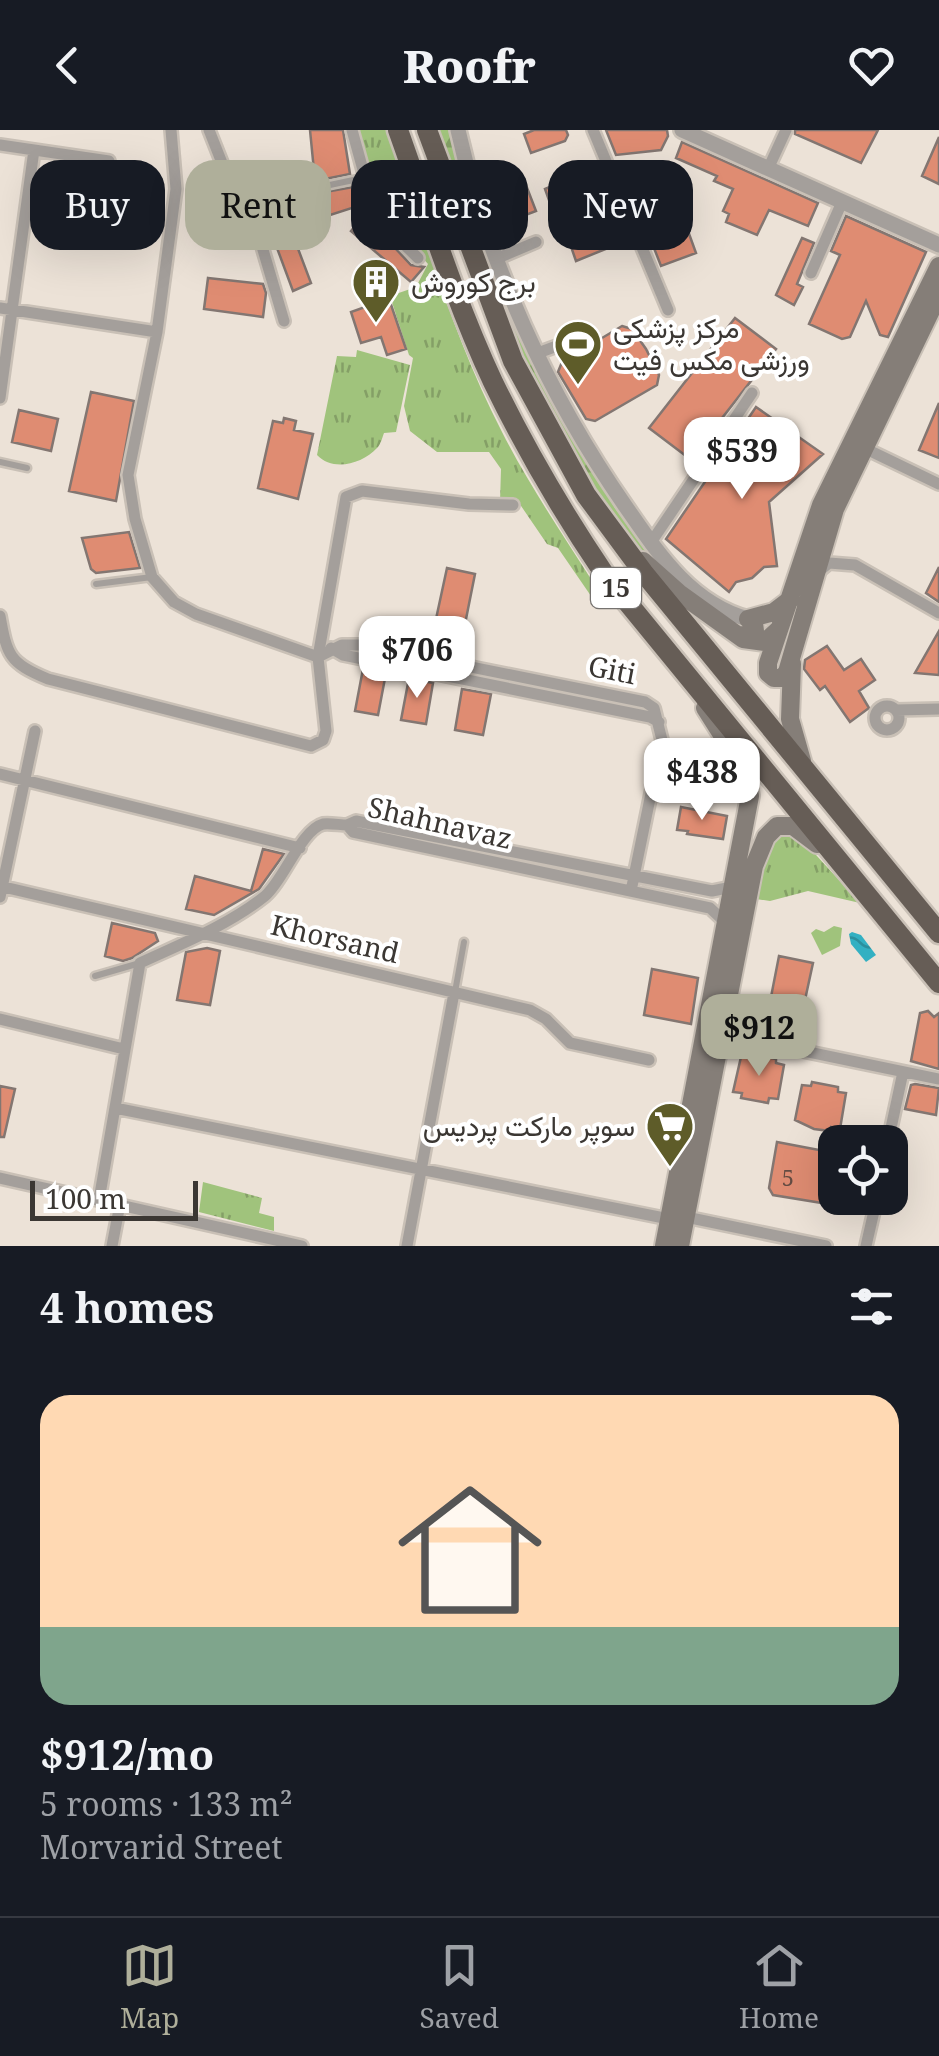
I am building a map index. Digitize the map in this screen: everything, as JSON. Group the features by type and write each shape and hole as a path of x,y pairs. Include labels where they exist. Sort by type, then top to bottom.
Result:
{"highway":[{"name":"15","path":"398,130 455,291 515,425 560,508 596,562 939,984"},
{"name":"15","path":"427,130 514,361 586,494 814,783 939,933"}],"main road":[{"path":"939,266 858,445 786,674 772,678 767,671 768,663 821,504 858,445 939,294"},
{"path":"608,526 670,585 743,627 748,641 762,642 780,629"},
{"path":"743,627 781,609 791,598"},
{"path":"794,646 790,719 796,748 814,783"},
{"path":"680,1246 677,1218 750,796 745,771 695,686"},
{"path":"664,1246 677,1218 721,1034 754,866 769,833 768,823 758,818 748,821 743,830"},
{"path":"769,833 784,824 800,829 850,875"}],"street":[{"path":"172,130 176,189 157,332 128,474 135,520 152,577 166,595 188,611 318,657"},
{"path":"209,130 224,168 243,182 284,321"},
{"path":"352,130 360,160"},
{"path":"455,130 498,258 538,352 582,443 650,544"},
{"path":"455,130 477,222 557,407 630,528 686,583 743,627"},
{"path":"594,130 668,310"},
{"path":"682,130 939,245"},
{"path":"768,168 786,130"},
{"path":"0,145 102,160"},
{"path":"0,398 6,309 34,150"},
{"path":"811,272 842,202"},
{"path":"498,258 536,242"},
{"path":"410,250 418,258"},
{"path":"6,309 157,332"},
{"path":"538,352 574,340"},
{"path":"650,544 752,393"},
{"path":"858,445 939,484"},
{"path":"0,616 6,648 23,669 48,679 305,746 319,744 326,731 318,657 345,502 350,494 362,491 469,504 513,504"},
{"path":"810,589 825,564 847,562 939,613"},
{"name":"Giti","path":"318,657 332,648 362,645 645,702 657,712 662,740 636,876"},
{"path":"896,710 939,708"},
{"path":"1,890 35,731"},
{"path":"0,774 300,848"},
{"path":"99,1200 140,963 202,934 265,896 316,828 325,824 352,826"},
{"name":"Shahnavaz","path":"352,826 712,891 732,888"},
{"name":"Shahnavaz","path":"352,826 710,908 726,922"},
{"path":"632,891 636,876"},
{"name":"Khorsand","path":"1,890 540,1014 570,1043 649,1060"},
{"path":"407,1246 454,993"},
{"path":"0,1020 124,1049"},
{"path":"721,1034 939,1079"},
{"path":"892,1125 903,1072"},
{"path":"114,1108 826,1246"},
{"path":"0,1178 120,1204 264,1242 302,1246"},
{"path":"112,1246 120,1204"},
{"path":"866,1246 873,1215"}],"lane":[{"path":"0,462 27,468"},
{"path":"96,584 152,577"},
{"path":"454,993 464,942"},
{"path":"95,976 140,963"}],"green space":[{"path":"356,130 387,130 398,160 365,160"},
{"path":"432,130 450,130 456,160 444,160"},
{"path":"416,250 429,250 484,396 524,473 598,590 591,596 558,548 547,544 517,500 500,502 501,469 489,452 437,452 410,431 404,406 413,358 390,296 416,287 428,264"},
{"path":"478,250 487,250 559,417 615,508 666,574 662,576 602,502 566,447 522,364"},
{"path":"357,350 410,365 396,432 384,433 378,446 364,458 347,464 331,463 317,455 337,356 356,357"},
{"path":"795,832 860,903 808,891 770,901 756,899 768,843 775,834"},
{"path":"834,926 842,928 840,946 822,955 811,933"},
{"path":"203,1182 262,1198 259,1213 274,1217 274,1231 199,1212"}],"water":[{"path":"852,932 861,935 876,955 866,962 851,944"}],"building":[{"path":"310,130 343,130 350,174 331,178 331,160 313,160"},
{"path":"534,130 566,130 568,135 565,141 531,153 524,134"},
{"path":"606,130 667,130 668,136 661,150 616,155"},
{"path":"795,130 878,130 861,163 795,134"},
{"path":"939,137 939,184 922,176"},
{"path":"682,142 818,203 808,226 769,210 757,235 726,222 729,214 723,211 733,189 714,181 717,176 693,165 693,160 676,158"},
{"path":"351,188 351,208 331,215 331,191"},
{"path":"528,190 536,211 528,214"},
{"path":"846,216 926,252 888,337 880,335 866,301 850,337 842,339 809,324 840,255 831,251"},
{"path":"802,238 814,243 797,284 803,287 794,305 776,295"},
{"path":"693,245 696,253 661,266 655,250 693,250"},
{"path":"278,250 299,250 311,283 293,291"},
{"path":"373,250 397,250 411,265 424,267 411,282"},
{"path":"572,250 603,250 576,261"},
{"path":"208,278 263,284 263,317 204,309"},
{"name":"برج کوروش","path":"384,284 406,349 387,355 381,337 361,343 351,312 368,306 363,292"},
{"path":"735,318 776,349 690,459 649,428"},
{"path":"622,326 632,329 646,349 659,375 657,385 595,421 586,419 558,372 562,362"},
{"path":"91,392 134,401 116,501 69,491"},
{"path":"939,403 939,458 919,450"},
{"path":"756,407 823,454 769,502 777,566 764,567 752,578 736,582 729,592 666,539"},
{"path":"19,410 58,419 51,451 12,442"},
{"path":"284,418 296,421 294,430 313,434 298,499 258,488 273,421 283,423"},
{"path":"129,532 140,568 96,573 91,569 82,538"},
{"path":"939,567 939,602 926,593"},
{"path":"447,568 475,574 465,624 436,619"},
{"path":"939,631 939,675 915,673"},
{"path":"827,646 844,670 861,659 875,680 859,691 869,708 850,722 825,686 820,690 804,669 805,660"},
{"path":"363,669 386,673 378,715 355,711"},
{"path":"409,678 433,683 426,724 401,720"},
{"path":"462,689 491,694 483,735 455,730"},
{"path":"681,807 727,816 723,839 677,830"},
{"path":"263,849 284,854 259,889 214,915 186,909 195,876 251,891"},
{"path":"112,923 155,933 158,941 123,961 105,956"},
{"path":"207,948 220,951 210,1005 177,1000 186,952"},
{"path":"779,956 813,963 803,1009 770,1002"},
{"path":"652,969 698,978 691,1024 644,1015"},
{"path":"928,1011 934,1017 939,1013 939,1069 911,1061 920,1013"},
{"path":"750,1054 776,1059 776,1063 784,1065 778,1099 769,1098 768,1103 741,1098 742,1093 733,1092 741,1057 749,1058"},
{"path":"812,1082 838,1087 838,1092 846,1093 841,1125 818,1125 818,1130 795,1120 802,1085 811,1086"},
{"path":"911,1085 939,1088 936,1115 905,1109"},
{"path":"0,1086 15,1089 4,1137 0,1137"},
{"path":"777,1142 818,1150 818,1202 773,1195 769,1188"}],"place":[{"name":"برج کوروش","path":"376,324"},
{"name":"مرکز پزشکی ورزشی مکس فیت","path":"578,386"},
{"name":"سوپر مارکت پردیس","path":"670,1168"}]}
